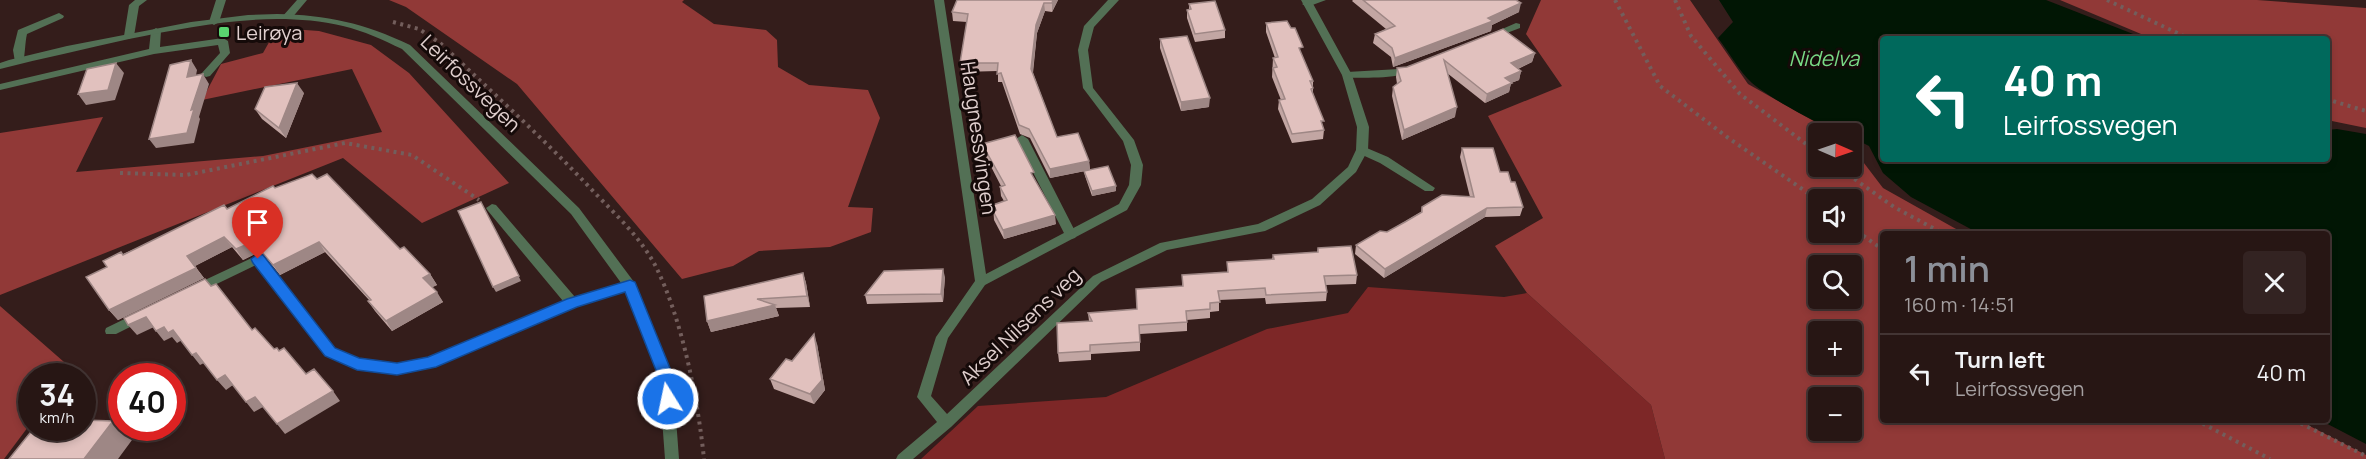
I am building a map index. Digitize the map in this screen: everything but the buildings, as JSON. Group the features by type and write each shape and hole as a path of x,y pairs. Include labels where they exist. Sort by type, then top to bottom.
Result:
{"street":[{"path":"129,36 134,5 142,0"},
{"path":"214,22 222,0"},
{"path":"287,17 302,0"},
{"name":"Haugnessvingen","path":"939,0 981,282"},
{"path":"946,423 924,397 942,337 981,282 1123,207 1135,184 1137,165 1128,140 1088,88 1083,50 1089,26 1114,0"},
{"path":"1321,0 1307,2 1347,75 1363,127 1362,150 1384,160 1429,188"},
{"path":"19,60 18,50 22,32 58,16"},
{"name":"Leirfossvegen","path":"0,66 129,36 214,22 287,17 333,21 377,33 406,47 575,211 630,285 666,378 672,459"},
{"path":"1485,39 1516,26"},
{"path":"154,51 156,32"},
{"path":"0,87 154,51 224,41 225,52 206,74"},
{"path":"1347,75 1401,72 1422,64"},
{"path":"1022,139 1071,235"},
{"name":"Aksel Nilsens veg","path":"903,459 946,423 1096,279 1164,246 1261,228 1316,202 1352,169 1362,150"},
{"path":"492,208 572,303"},
{"path":"184,295 258,259 330,352 357,364 397,369 430,363 572,303 630,285"},
{"path":"111,331 153,310"}],"path":[{"path":"1615,0 1660,86 1727,137 1808,193"},
{"path":"1675,0 1691,36 1740,94 1808,145"},
{"path":"2107,0 2184,36"},
{"path":"388,20 419,29 440,43 563,159 634,233 655,265 673,313 689,367 701,429 704,459"},
{"path":"2330,100 2366,111"},
{"path":"120,173 186,175 345,143 412,155 492,208"},
{"path":"1852,177 1894,207 1938,231"},
{"path":"1862,235 1880,248"},
{"path":"2202,423 2270,459"},
{"path":"2300,423 2366,456"}],"shaded area":[{"path":"389,0 684,0 682,2 714,24 766,30 777,40 778,67 809,85 868,90 880,118 848,207 873,208 871,232 830,247 759,251 733,266 682,279 517,84 406,7"},
{"path":"1541,0 1690,0 1748,84 1817,123 1808,123 1808,177 1862,177 1862,160 1883,188 1960,231 1880,231 1880,423 2304,423 2366,455 2366,459 1665,459 1651,405 1527,293 1495,246 1543,218 1488,116 1562,86 1526,34"},
{"path":"2060,0 2257,0 2366,8 2366,128 2330,121 2330,36 2146,36"},
{"path":"277,28 319,31 371,45 409,73 509,183 422,223 343,158 0,295 0,133 103,117 76,172 263,156 382,132 352,69 202,100 221,64 263,53"},
{"path":"1368,287 1504,297 1527,293 1651,405 1665,459 921,459 978,406 1106,397 1267,329 1348,313"},
{"path":"0,306 65,363 18,363 18,440 4,459 0,459"}],"water":[{"name":"Nidelva","path":"1719,0 2046,0 2138,36 1880,36 1880,162 2330,162 2330,130 2366,134 2366,444 2326,423 2330,423 2330,231 1974,231 1911,197 1883,173 1869,146 1862,142 1862,123 1819,123 1785,105 1747,78 1718,38 1733,22"}],"place":[{"name":"Leirøya","path":"224,32"}],"route":[{"path":"258,259 330,352 357,364 397,369 430,363 572,303 630,285 666,378 668,399"}]}
